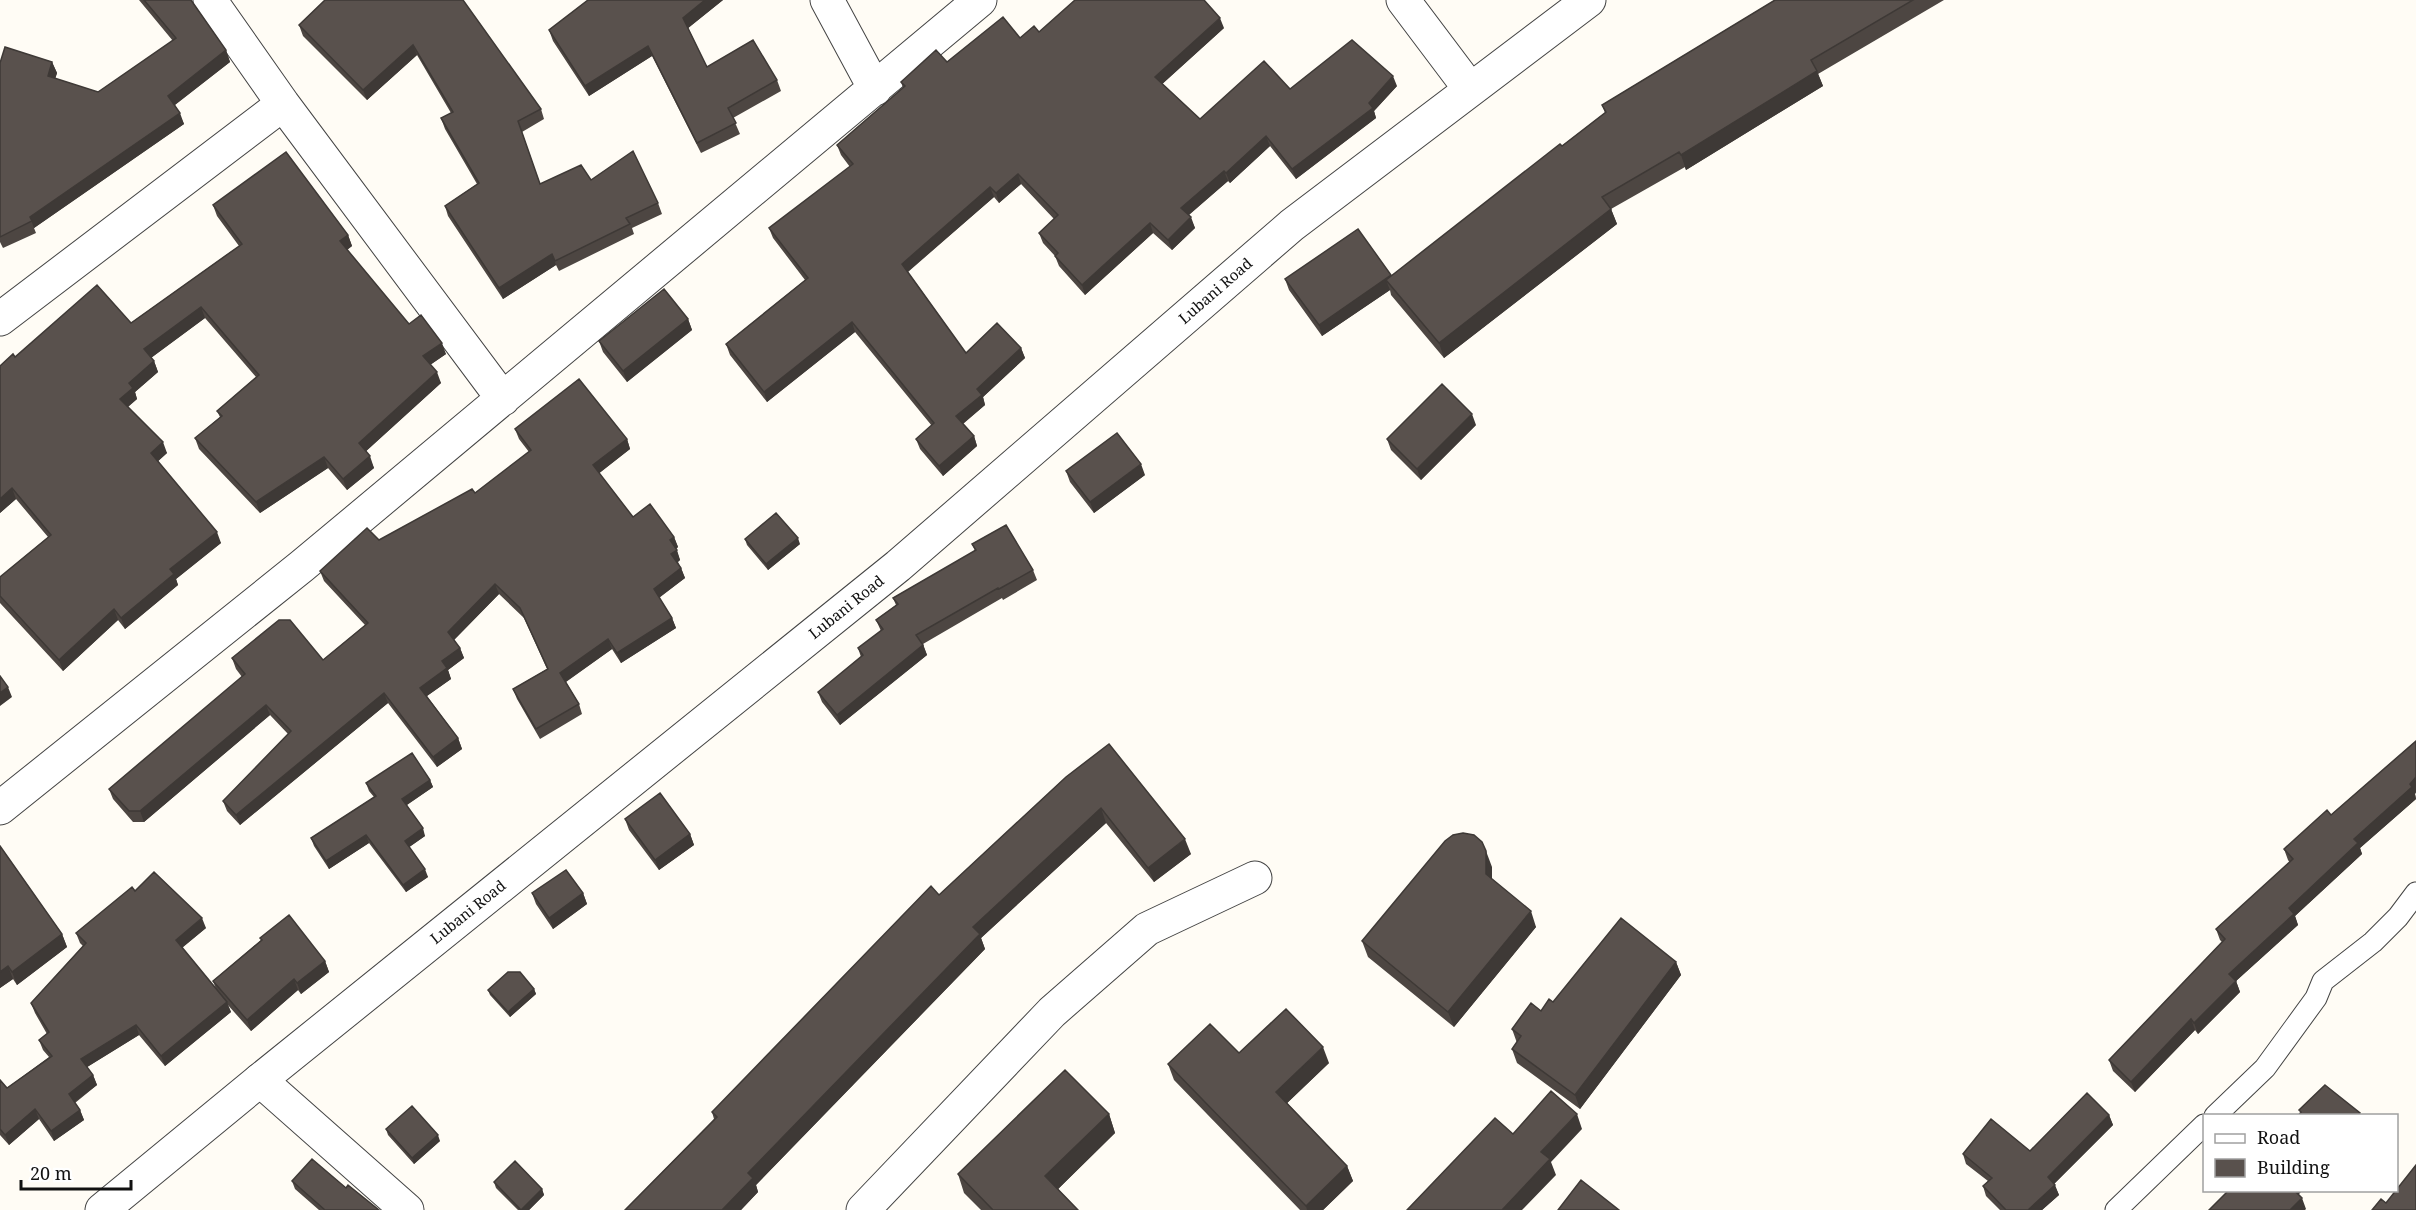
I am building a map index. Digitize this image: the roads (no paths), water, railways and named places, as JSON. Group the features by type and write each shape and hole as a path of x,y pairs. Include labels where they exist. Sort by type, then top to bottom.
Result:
{"street":[{"path":"210,0 283,104 503,399"},
{"path":"827,0 875,89"},
{"path":"0,808 302,566 980,0"},
{"path":"1403,0 1470,88"},
{"name":"Lubani Road","path":"102,1210 898,566 1292,225 1589,0"},
{"path":"0,319 283,104"},
{"path":"863,1210 1052,1012 1147,929 1255,878"},
{"path":"260,1080 407,1210"}],"lane":[{"path":"2217,1114 2265,1068 2316,998 2324,981 2373,942 2398,917 2416,893"},
{"path":"2116,1210 2203,1127"}]}
